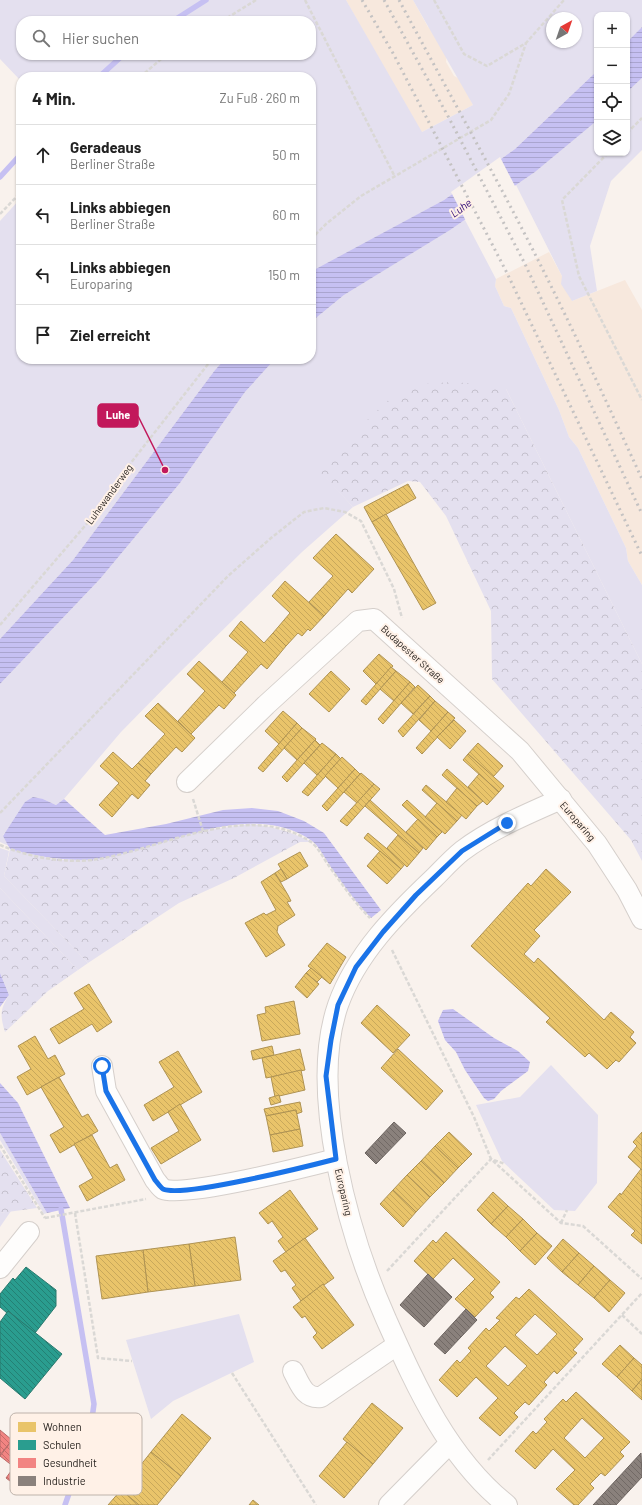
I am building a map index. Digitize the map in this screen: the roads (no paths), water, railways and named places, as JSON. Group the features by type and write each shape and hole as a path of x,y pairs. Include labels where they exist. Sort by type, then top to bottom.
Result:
{"street":[{"name":"Budapester Straße","path":"187,782 266,704 358,621 374,619 520,751 561,799"},
{"name":"Europaring","path":"507,1505 476,1474 450,1443 428,1410 397,1345 360,1253 336,1159 326,1076 338,1005 356,967 383,932 416,895 462,851 507,823 561,799 597,844 627,890 642,919"},
{"path":"102,1066 106,1091 155,1180 162,1189 174,1191 224,1184 336,1159"},
{"path":"0,1268 29,1232"},
{"path":"293,1371 306,1394 313,1398 321,1396 397,1345"},
{"path":"389,1505 450,1443"}],"water":[{"path":"642,27 642,78 630,89 630,48 630,39"},
{"path":"594,74 594,123 535,172 450,230 344,295 316,318 316,269 444,200 515,149"},
{"path":"220,364 270,364 245,392 180,483 100,579 0,684 0,639 73,560"},
{"path":"33,797 43,799 56,805 64,799 105,835 166,824 223,810 252,808 278,811 304,821 324,833 381,910 371,918 349,893 315,843 288,829 263,824 236,825 209,830 128,853 103,858 80,860 56,858 10,849 3,836 25,802"},
{"path":"0,973 9,995 0,1007"},
{"path":"453,1009 494,1038 518,1051 530,1062 528,1071 501,1091 494,1099 488,1101 484,1098 465,1070 456,1052 445,1040 438,1021 443,1010"},
{"path":"0,1083 18,1103 70,1208 47,1213 0,1133"}],"waterway":[{"path":"181,16 206,0"},
{"path":"104,72 118,60"},
{"path":"0,177 16,159"},
{"path":"61,1209 94,1404 93,1413"},
{"path":"65,1505 68,1495"}],"railway":[{"path":"362,0 394,55 507,273 642,556"},
{"path":"384,0 449,118 525,264 642,514"},
{"path":"399,0 537,258 578,340 642,479"}],"place":[{"name":"Luhe","path":"165,470"}]}
